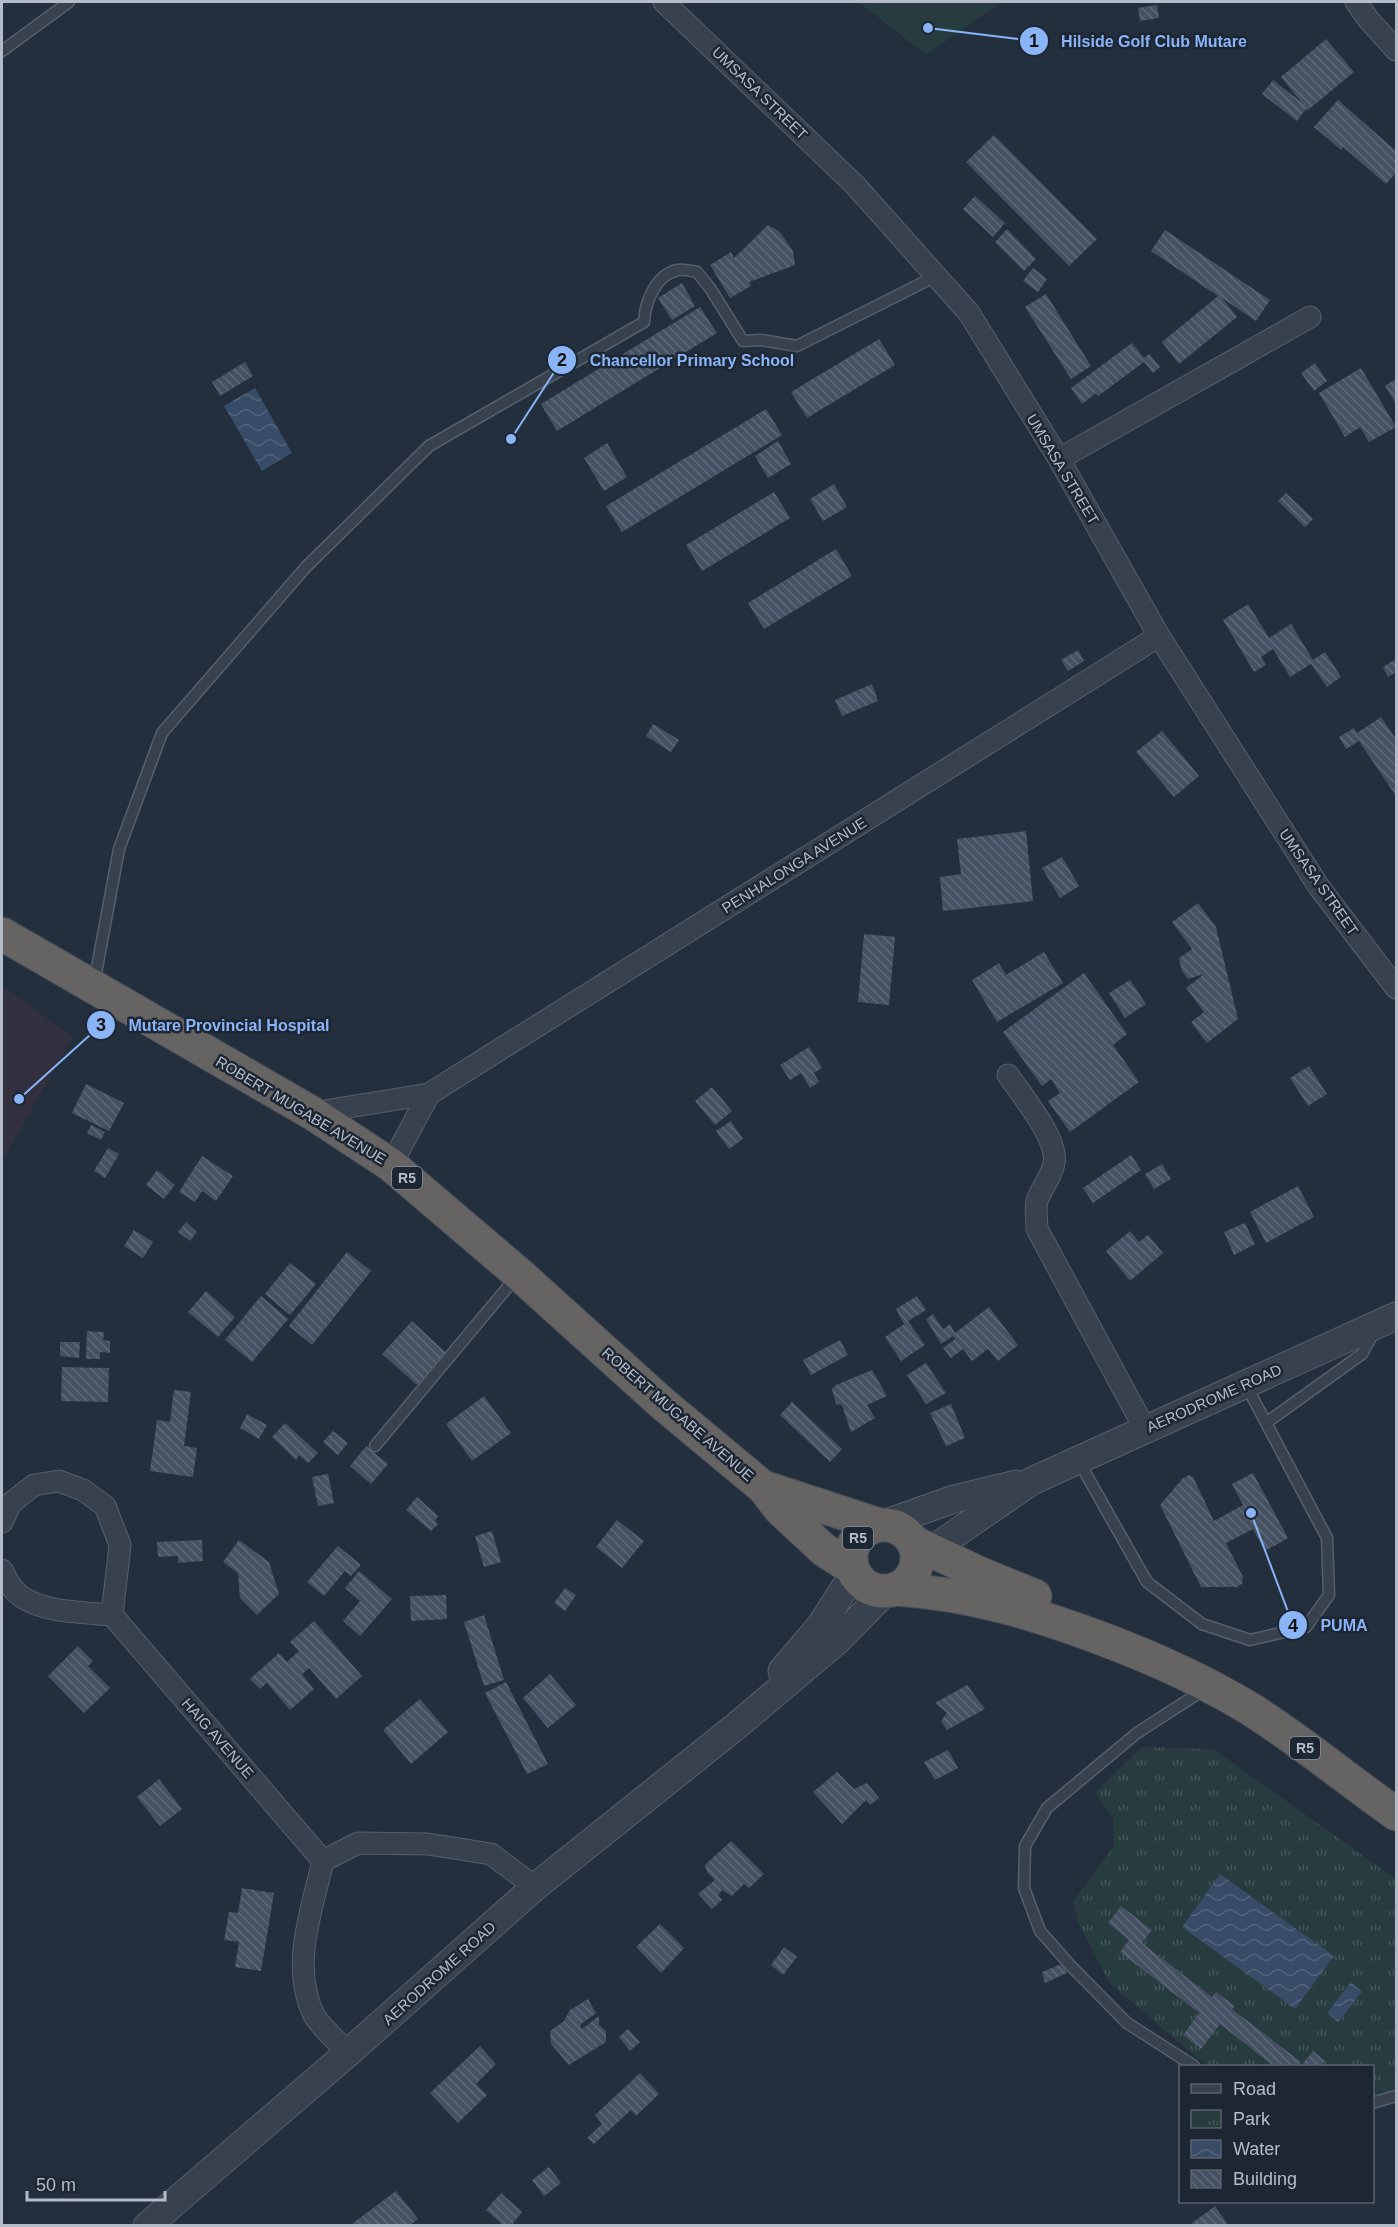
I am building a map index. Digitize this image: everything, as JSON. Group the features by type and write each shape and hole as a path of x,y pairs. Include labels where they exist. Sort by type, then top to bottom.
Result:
{"highway":[{"name":"ROBERT MUGABE AVENUE","path":"2,934 312,1113 391,1165 519,1274 663,1404 764,1488 780,1509 799,1527 824,1550 853,1571"},
{"name":"ROBERT MUGABE AVENUE","path":"764,1488 880,1525"},
{"name":"R5","path":"1396,1793 1257,1697 1183,1654 921,1551 903,1531 896,1527 880,1525 868,1529 859,1536 853,1546 851,1557 853,1571 867,1587 944,1593 978,1599 1017,1610 1137,1652 1211,1686 1254,1712 1396,1814"},
{"path":"891,1590 904,1585 911,1578 921,1551"}],"street":[{"name":"UMSASA STREET","path":"664,2 855,185 969,313 1059,459 1159,636 1319,887 1396,988"},
{"path":"1356,2 1396,50"},
{"path":"1059,459 1310,317"},
{"name":"PENHALONGA AVENUE","path":"312,1113 429,1094 1159,636"},
{"path":"1008,1075 1050,1140 1055,1161 1047,1184 1036,1202 1038,1229 1145,1430"},
{"name":"PENHALONGA AVENUE","path":"391,1165 429,1094"},
{"name":"AERODROME ROAD","path":"921,1551 1032,1481 1387,1320"},
{"path":"2,1522 11,1503 34,1485 59,1481 83,1490 105,1506 120,1545 112,1615 60,1610 33,1603 15,1591 2,1570"},
{"name":"AERODROME ROAD","path":"880,1525 954,1499 1032,1481"},
{"name":"AERODROME ROAD","path":"735,1727 821,1625 853,1571"},
{"name":"AERODROME ROAD","path":"147,2226 348,2053 535,1887 735,1727 837,1641 891,1590"},
{"name":"HAIG AVENUE","path":"112,1615 323,1861"},
{"path":"348,2053 315,2016 305,1985 303,1948 323,1861 358,1844 428,1844 491,1854 535,1887"}],"lane":[{"path":"2,51 69,2"},
{"path":"94,987 119,849 162,733 306,567 429,446 644,322 645,305 654,288 668,273 681,269 697,272 710,288 743,341 761,340 797,346 936,276"},
{"path":"375,1446 519,1274"},
{"path":"1266,1423 1362,1354 1387,1320"},
{"path":"1078,1460 1147,1582 1202,1624 1250,1640 1306,1627 1329,1595 1327,1538 1245,1384"},
{"path":"1191,2065 1127,2023 1040,1931 1024,1888 1025,1846 1047,1808 1137,1733 1211,1686"},
{"path":"1374,2102 1396,2096"}],"shaded area":[{"path":"2,986 73,1037 2,1161"}],"green space":[{"path":"859,2 1001,2 926,55"},
{"path":"1142,1747 1213,1749 1396,1879 1396,2087 1374,2101 1374,2065 1206,2065 1110,1984 1078,1922 1073,1902 1114,1846 1113,1818 1095,1793"}],"water":[{"path":"255,388 292,453 262,471 224,406"},
{"path":"1220,1874 1334,1956 1295,2009 1182,1927"},
{"path":"1351,1982 1362,1992 1338,2022 1327,2013"}],"building":[{"path":"1157,5 1159,18 1140,21 1138,8"},
{"path":"1326,39 1354,72 1308,110 1306,109 1297,121 1262,94 1273,80 1301,102 1281,77"},
{"path":"1338,100 1396,151 1396,173 1386,184 1343,147 1341,150 1314,127"},
{"path":"994,135 1097,239 1069,266 966,162"},
{"path":"975,196 1005,223 993,237 963,209"},
{"path":"768,225 780,232 793,251 795,265 749,282 751,286 730,298 710,265 731,252 734,258"},
{"path":"1007,229 1036,259 1024,271 995,242"},
{"path":"1165,230 1270,300 1256,321 1222,298 1237,317 1179,364 1162,342 1218,296 1151,251"},
{"path":"1033,268 1047,279 1038,292 1023,281"},
{"path":"682,283 695,306 672,320 658,298"},
{"path":"1046,294 1091,366 1071,379 1025,307"},
{"path":"700,307 717,333 557,431 541,404"},
{"path":"879,339 895,365 807,418 791,392"},
{"path":"1132,343 1144,358 1149,354 1160,367 1153,373 1144,362 1098,396 1096,393 1082,404 1071,388"},
{"path":"245,362 253,376 220,396 212,382"},
{"path":"1315,363 1327,381 1314,391 1301,373"},
{"path":"1361,368 1396,427 1369,442 1360,427 1345,437 1319,393"},
{"path":"1396,379 1396,404 1385,386"},
{"path":"766,409 782,435 622,532 606,506"},
{"path":"778,441 791,464 768,478 755,456"},
{"path":"607,443 627,477 604,491 584,458"},
{"path":"834,484 847,507 823,521 810,499"},
{"path":"774,492 790,518 702,571 686,545"},
{"path":"1286,493 1313,519 1305,527 1278,501"},
{"path":"836,549 852,576 764,629 748,603"},
{"path":"1248,604 1269,638 1291,624 1313,660 1325,652 1341,677 1327,687 1311,664 1290,677 1273,649 1261,657 1266,665 1254,672 1223,620"},
{"path":"1078,650 1084,661 1068,671 1061,660"},
{"path":"1396,659 1396,672 1388,677 1383,667"},
{"path":"872,684 878,701 842,716 835,700"},
{"path":"1381,717 1396,739 1396,796 1359,741 1346,749 1339,737 1354,728 1357,733"},
{"path":"653,724 679,740 671,752 646,736"},
{"path":"1162,731 1199,776 1174,797 1136,752"},
{"path":"1026,831 1033,901 943,911 940,877 961,874 957,839"},
{"path":"1062,857 1079,886 1060,898 1042,868"},
{"path":"1198,903 1216,927 1238,1019 1207,1043 1191,1022 1204,1012 1186,988 1204,974 1188,979 1182,971 1179,958 1192,949 1172,922"},
{"path":"864,934 895,937 889,1005 858,1002"},
{"path":"1044,952 1063,983 997,1022 972,980 999,963 1006,975"},
{"path":"1084,973 1127,1034 1113,1045 1139,1082 1070,1132 1048,1101 1060,1093 1051,1079 1042,1086 1003,1032"},
{"path":"1130,980 1146,1004 1125,1018 1109,993"},
{"path":"809,1047 822,1068 814,1073 819,1082 810,1088 801,1073 790,1080 780,1065"},
{"path":"1309,1066 1327,1094 1308,1106 1290,1078"},
{"path":"86,1084 124,1103 109,1131 72,1113"},
{"path":"712,1087 732,1111 715,1125 695,1101"},
{"path":"731,1121 743,1139 729,1149 716,1131"},
{"path":"91,1125 105,1132 101,1140 87,1133"},
{"path":"108,1148 119,1154 105,1178 94,1171"},
{"path":"1131,1155 1141,1170 1093,1203 1083,1188"},
{"path":"202,1156 233,1176 216,1201 202,1191 195,1202 179,1192"},
{"path":"1162,1164 1171,1179 1154,1189 1145,1174"},
{"path":"157,1170 175,1185 164,1199 146,1185"},
{"path":"1298,1186 1314,1217 1266,1243 1250,1212"},
{"path":"186,1222 197,1232 190,1241 178,1232"},
{"path":"1245,1223 1255,1244 1234,1255 1224,1232"},
{"path":"134,1230 153,1242 143,1258 124,1246"},
{"path":"1130,1231 1139,1242 1148,1235 1163,1253 1130,1281 1106,1251"},
{"path":"347,1252 371,1271 312,1345 289,1326"},
{"path":"290,1263 316,1284 290,1315 265,1294"},
{"path":"206,1291 235,1317 218,1337 188,1312"},
{"path":"261,1296 288,1319 252,1362 225,1340"},
{"path":"917,1296 926,1310 908,1321 925,1345 901,1361 885,1337 904,1324 896,1309"},
{"path":"989,1307 1018,1345 998,1361 988,1349 972,1361 963,1349 951,1358 943,1348 955,1339 953,1336 941,1344 926,1319 933,1314 943,1329 950,1324 955,1333"},
{"path":"412,1321 446,1353 417,1385 382,1354"},
{"path":"87,1331 104,1332 103,1340 110,1341 110,1353 100,1352 100,1359 86,1359"},
{"path":"840,1340 848,1355 811,1375 803,1360"},
{"path":"60,1342 80,1342 79,1358 60,1356"},
{"path":"926,1363 946,1393 926,1404 907,1375"},
{"path":"62,1367 109,1368 108,1402 61,1401"},
{"path":"872,1370 887,1396 867,1405 875,1418 851,1432 842,1405 836,1404 832,1389 836,1385"},
{"path":"174,1390 191,1392 184,1446 197,1448 193,1477 150,1471 157,1420 170,1422"},
{"path":"484,1396 511,1433 472,1461 446,1424"},
{"path":"792,1402 842,1449 830,1462 780,1415"},
{"path":"951,1404 965,1438 946,1446 930,1413"},
{"path":"247,1414 267,1425 259,1439 240,1428"},
{"path":"285,1423 318,1453 308,1463 299,1455 296,1460 272,1437"},
{"path":"333,1431 348,1443 338,1455 323,1442"},
{"path":"366,1446 388,1464 371,1484 350,1466"},
{"path":"1253,1473 1288,1538 1265,1551 1253,1529 1226,1543 1243,1577 1242,1584 1237,1587 1201,1587 1160,1505 1183,1478 1189,1475 1193,1477 1214,1521 1243,1505 1232,1484"},
{"path":"328,1474 334,1503 318,1506 312,1477"},
{"path":"417,1497 438,1516 435,1521 438,1524 431,1531 406,1510"},
{"path":"617,1520 644,1541 622,1568 596,1547"},
{"path":"492,1531 501,1562 484,1567 475,1536"},
{"path":"202,1540 203,1561 178,1563 178,1556 158,1557 157,1542"},
{"path":"239,1540 269,1562 279,1594 257,1615 240,1598 238,1573 223,1562"},
{"path":"338,1546 361,1565 351,1576 345,1571 324,1596 307,1582"},
{"path":"359,1571 392,1599 360,1636 343,1621 360,1601 345,1588"},
{"path":"565,1588 576,1595 565,1611 554,1603"},
{"path":"446,1595 447,1619 411,1621 410,1596"},
{"path":"484,1615 504,1680 484,1686 464,1622"},
{"path":"314,1621 362,1676 336,1699 309,1668 302,1674 314,1689 290,1710 267,1683 260,1689 250,1679 279,1653 287,1662 299,1651 290,1642"},
{"path":"78,1646 93,1661 88,1666 110,1688 84,1713 48,1676"},
{"path":"550,1674 576,1705 548,1728 523,1698"},
{"path":"506,1682 548,1764 527,1774 485,1693"},
{"path":"967,1685 985,1709 947,1730 941,1721 947,1713 935,1703"},
{"path":"420,1699 448,1732 411,1764 383,1730"},
{"path":"948,1750 958,1768 935,1780 924,1762"},
{"path":"837,1772 854,1789 867,1783 879,1798 870,1805 866,1800 842,1824 813,1792"},
{"path":"159,1779 182,1809 160,1826 137,1797"},
{"path":"731,1841 764,1874 749,1888 744,1884 732,1896 722,1890 718,1895 722,1900 712,1909 698,1894 715,1880 707,1872 705,1865"},
{"path":"242,1888 274,1893 261,1971 235,1967 239,1942 224,1940 229,1912 238,1913"},
{"path":"1121,1906 1152,1930 1142,1943 1212,1997 1216,1992 1235,2006 1232,2009 1301,2062 1299,2065 1270,2065 1220,2024 1201,2049 1183,2035 1199,2013 1120,1952 1129,1940 1108,1923"},
{"path":"660,1924 684,1948 661,1973 636,1947"},
{"path":"784,1947 797,1957 783,1975 771,1965"},
{"path":"1064,1963 1067,1973 1045,1983 1042,1972"},
{"path":"588,1999 596,2013 580,2025 582,2029 599,2016 599,2025 606,2031 606,2042 569,2065 551,2044 550,2031 564,2021 570,2010"},
{"path":"628,2029 640,2042 630,2051 619,2037"},
{"path":"480,2046 496,2064 476,2084 487,2095 458,2123 430,2093"},
{"path":"1313,2051 1325,2061 1322,2065 1302,2065"},
{"path":"640,2073 659,2094 636,2116 631,2110 594,2144 587,2138 602,2124 595,2115"},
{"path":"549,2167 561,2183 544,2196 532,2180"},
{"path":"396,2191 418,2219 409,2226 355,2226 353,2223"},
{"path":"501,2193 522,2212 511,2226 504,2226 486,2210"},
{"path":"1215,2206 1229,2226 1188,2226"}],"place":[{"name":"Hilside Golf Club Mutare","path":"928,28"},
{"name":"Chancellor Primary School","path":"511,439"},
{"name":"Mutare Provincial Hospital","path":"19,1099"},
{"name":"PUMA","path":"1251,1513"}]}
